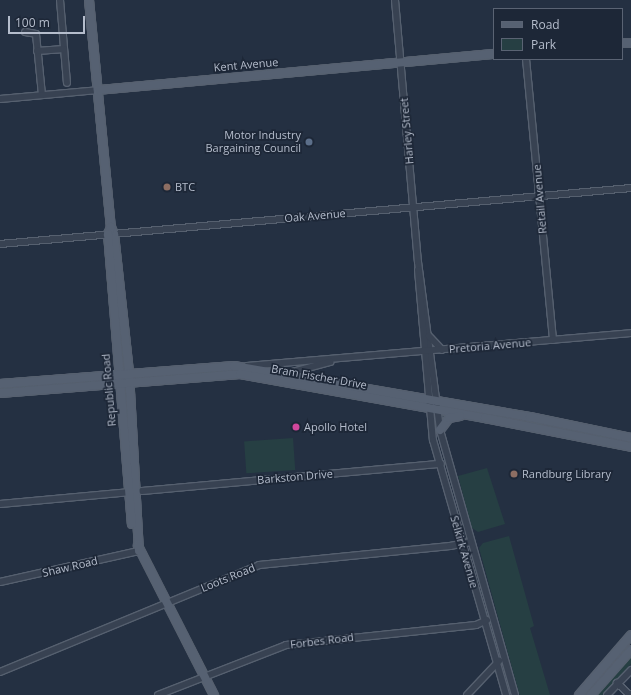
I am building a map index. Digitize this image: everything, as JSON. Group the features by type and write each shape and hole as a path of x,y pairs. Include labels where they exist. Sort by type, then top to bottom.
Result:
{"main road":[{"name":"Republic Road","path":"89,0 111,232 119,374 135,492"},
{"name":"Kent Avenue","path":"98,90 493,54"},
{"name":"Republic Road","path":"111,232 130,383 139,551 214,695"},
{"name":"Bram Fischer Drive","path":"0,384 129,373 242,367 432,404 469,415 631,447"},
{"name":"Bram Fischer Drive","path":"0,393 226,374 272,379 432,404 631,438"},
{"path":"440,430 449,418 469,415"},
{"path":"579,695 629,638"},
{"path":"591,695 631,650"}],"street":[{"path":"60,0 67,83"},
{"name":"Harley Street","path":"395,0 432,404"},
{"path":"25,32 35,32 42,95"},
{"path":"37,52 64,49"},
{"name":"Retail Avenue","path":"526,60 553,340"},
{"name":"Kent Avenue","path":"0,99 98,90"},
{"name":"Oak Avenue","path":"0,244 111,232 631,188"},
{"name":"Harley Street","path":"418,262 428,335 427,352"},
{"name":"Pretoria Avenue","path":"242,367 349,359 631,333"},
{"path":"428,335 442,350"},
{"name":"Pretoria Avenue","path":"272,379 305,367 349,359"},
{"name":"Selkirk Avenue","path":"432,404 440,430 447,462 515,695"},
{"name":"Selkirk Avenue","path":"432,404 439,464 506,695"},
{"name":"Barkston Drive","path":"0,504 439,464 447,462"},
{"name":"Loots Road","path":"0,672 264,564 470,542"},
{"name":"Shaw Road","path":"0,582 139,551"},
{"name":"Forbes Road","path":"158,695 286,645 476,625 492,617"},
{"path":"629,638 631,650"},
{"path":"467,695 496,662 504,659"},
{"path":"607,695 631,670"},
{"path":"617,683 630,695"}],"green space":[{"path":"293,438 295,470 246,473 244,441"},
{"path":"487,468 505,524 478,532 472,528 458,476"},
{"path":"509,536 534,626 530,628 550,695 520,695 519,693 479,548 483,543"},
{"path":"631,657 631,664 602,695 595,695"}],"place":[{"name":"Motor Industry Bargaining Council","path":"309,142"},
{"name":"BTC","path":"167,187"},
{"name":"Apollo Hotel","path":"296,427"},
{"name":"Randburg Library","path":"514,474"}]}
